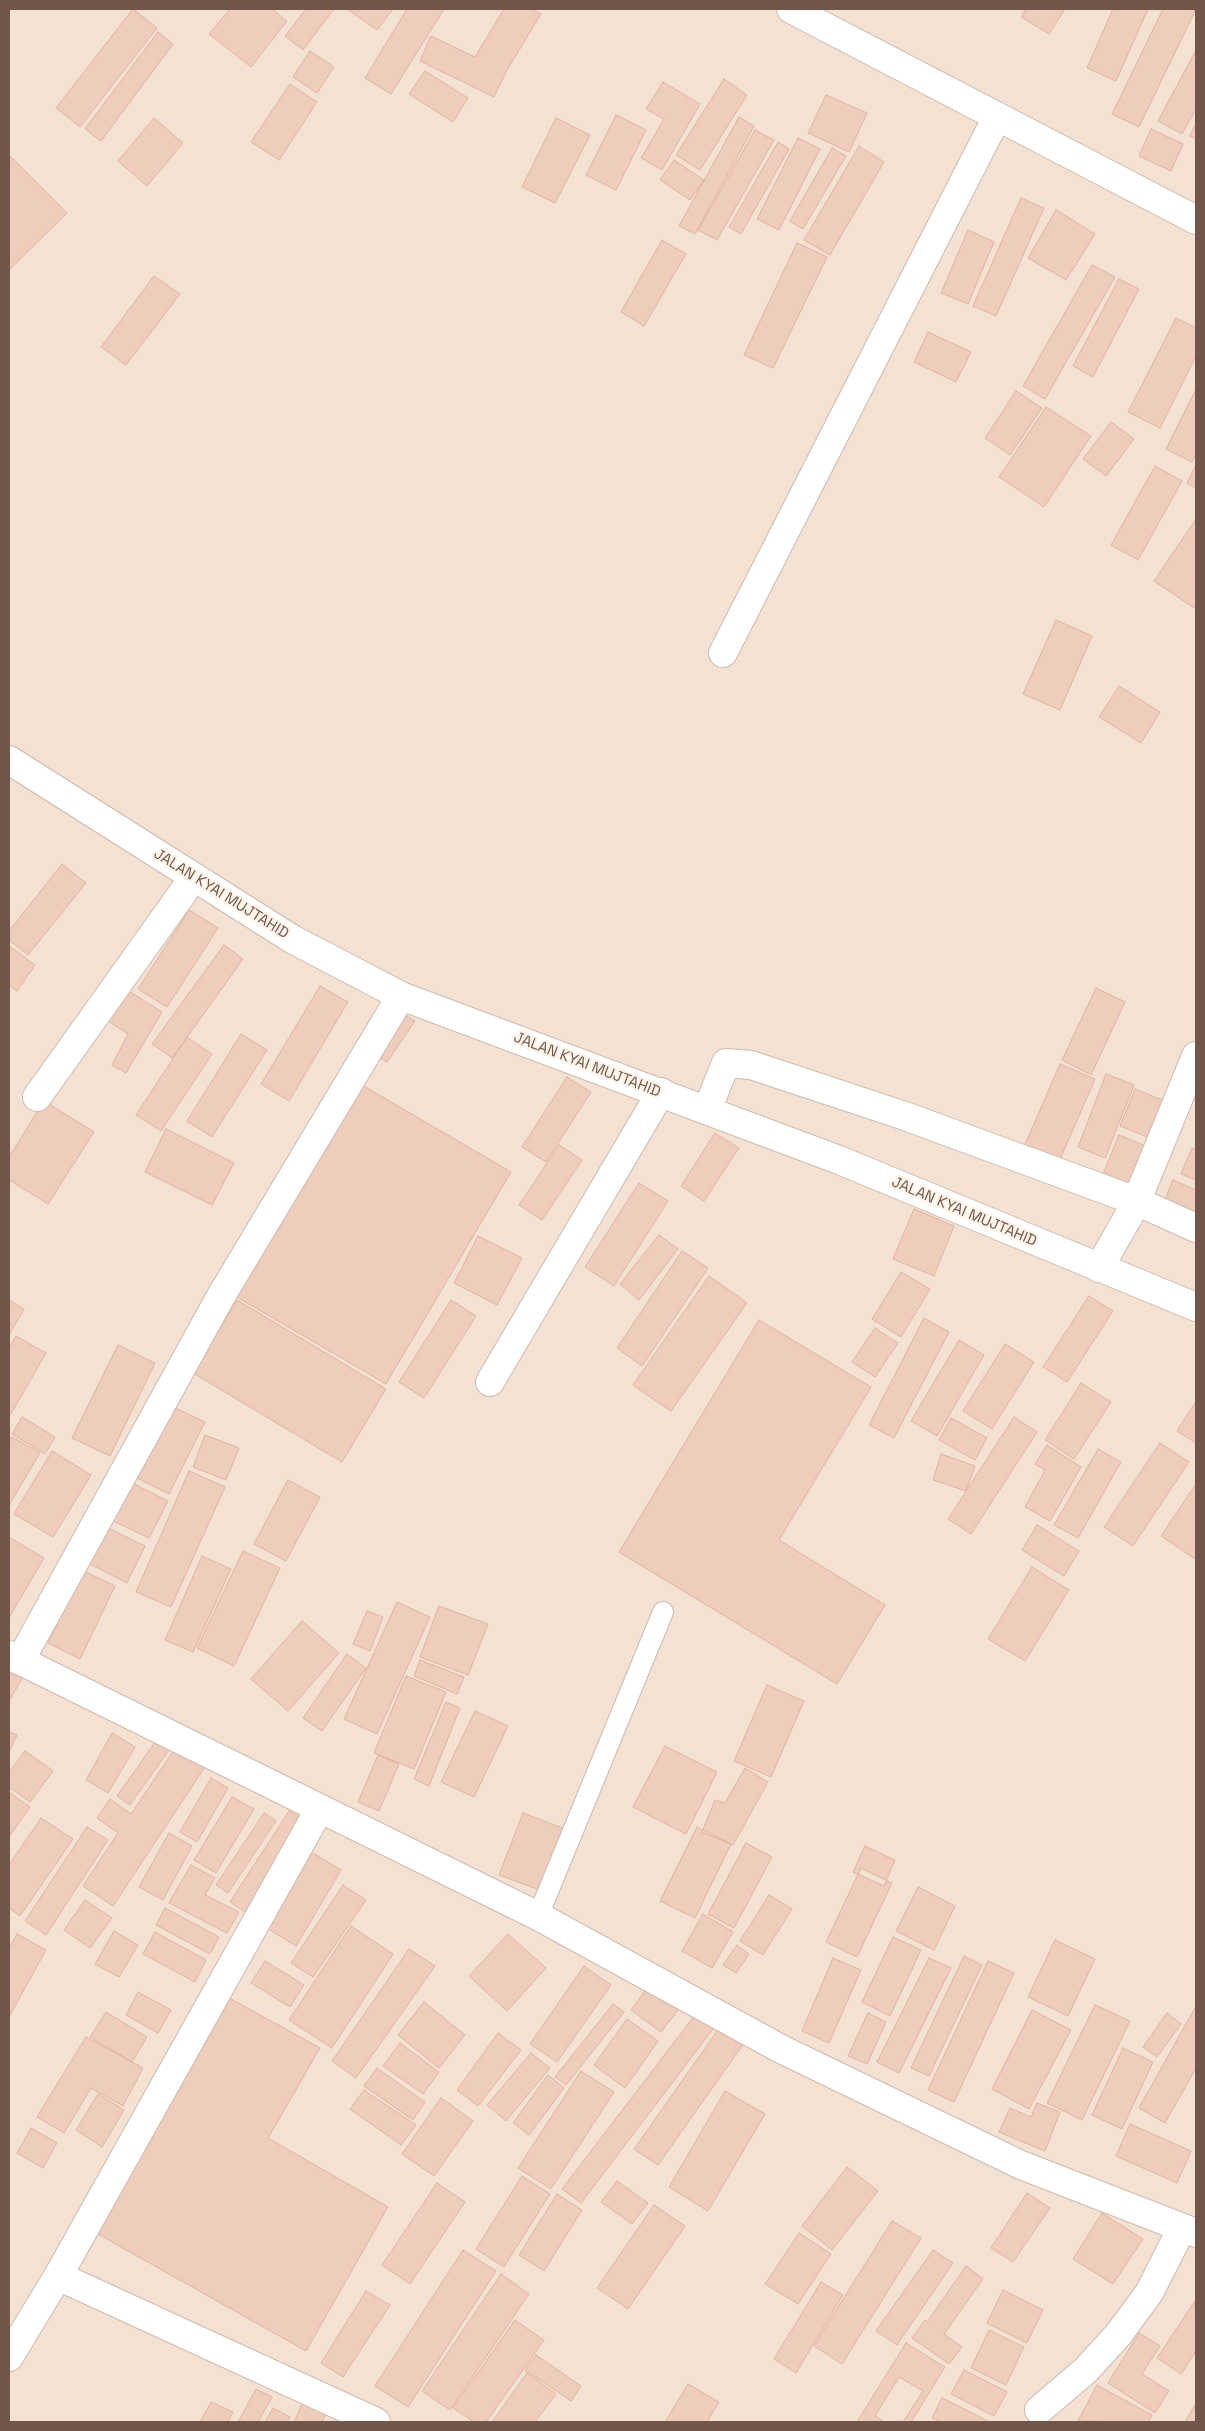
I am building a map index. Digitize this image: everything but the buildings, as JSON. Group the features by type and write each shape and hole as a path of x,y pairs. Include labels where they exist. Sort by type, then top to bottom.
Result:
{"street":[{"path":"791,9 1196,220"},
{"path":"723,653 997,117"},
{"name":"JALAN KYAI MUJTAHID","path":"9,760 292,939 401,996 661,1092 713,1094 839,1160 1103,1261 1196,1308"},
{"path":"37,1097 194,877"},
{"path":"401,996 221,1296 14,1658 319,1810 538,1916 807,2062 1021,2165 1189,2230 1149,2293 1118,2336 1085,2371 1040,2410"},
{"path":"1103,1261 1135,1203 1196,1056"},
{"path":"713,1094 726,1063 751,1065 905,1116 1196,1228"},
{"path":"490,1382 661,1092"},
{"path":"9,2357 58,2276 319,1810"},
{"path":"58,2276 376,2422"}],"lane":[{"path":"538,1916 663,1612"}],"shaded area":[{"path":"9,9 1196,9 1196,2422 9,2422"}]}
